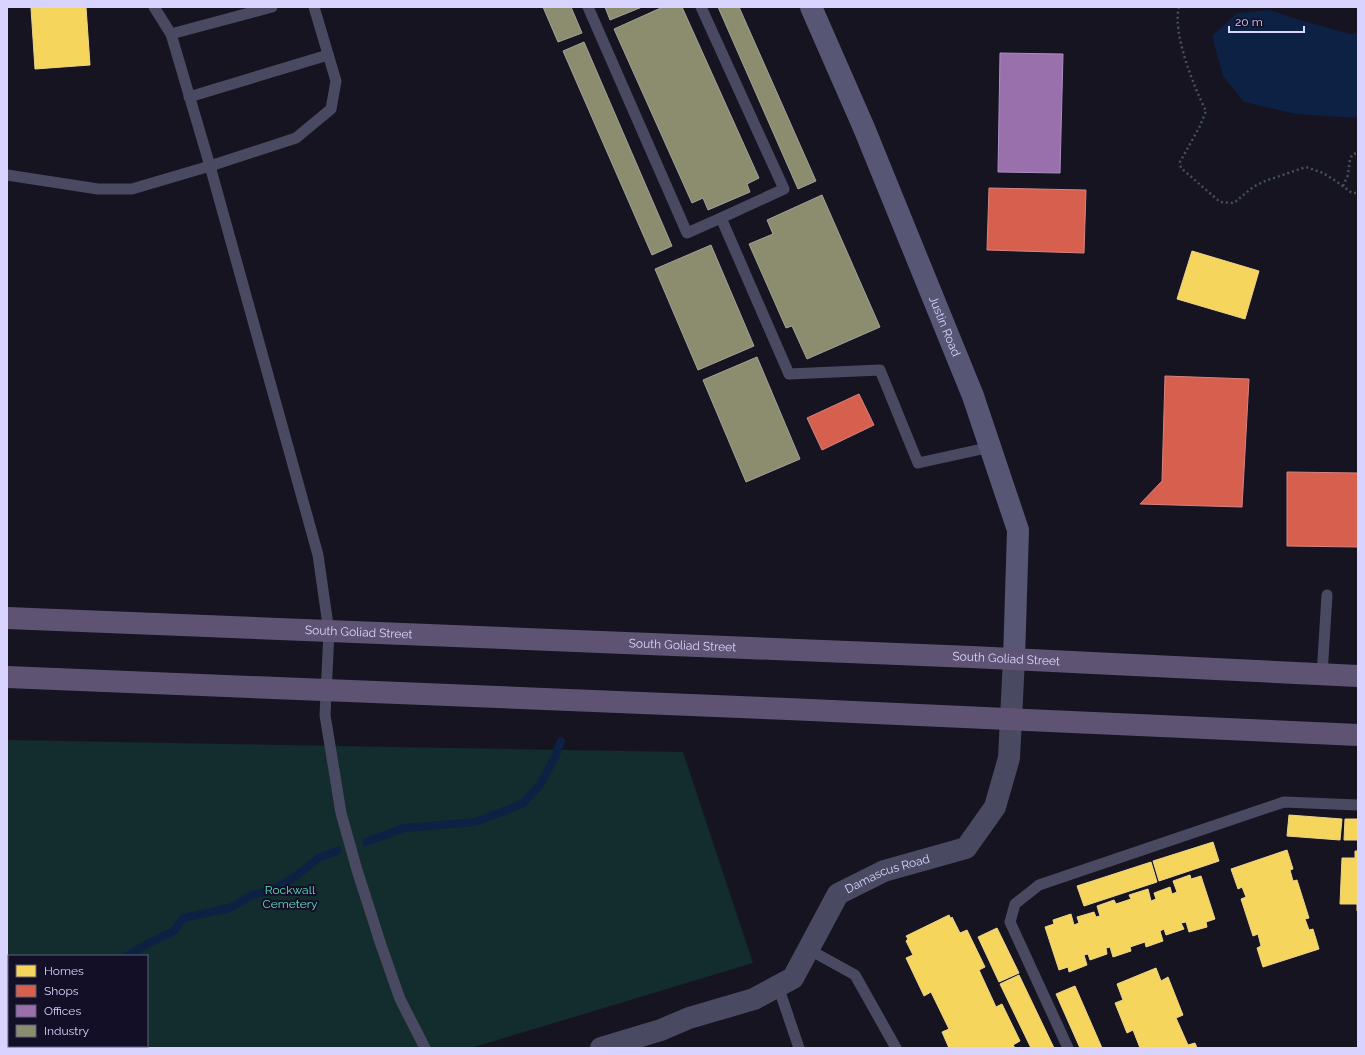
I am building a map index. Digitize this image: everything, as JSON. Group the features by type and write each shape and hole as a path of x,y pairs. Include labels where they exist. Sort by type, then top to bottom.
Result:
{"main road":[{"name":"South Goliad Street","path":"7,618 1014,659 1358,676"},
{"path":"7,677 788,709 1358,735"}],"street":[{"name":"Justin Road","path":"811,7 876,157 973,396 1018,530 1014,659"},
{"name":"Damascus Road","path":"601,1048 661,1030 689,1018 754,999 793,978 838,894 884,871 966,848 995,806 1010,758 1014,659"}],"lane":[{"path":"154,7 171,34 210,166 318,555 328,632 325,715 341,813 380,945 400,999 425,1048"},
{"path":"171,34 272,7"},
{"path":"7,175 98,190 132,189 296,138 331,109 336,81 314,7"},
{"path":"588,7 687,233 784,189 701,7"},
{"path":"189,97 328,55"},
{"path":"721,218 789,374 880,370 918,463 991,447"},
{"path":"1322,675 1327,595"},
{"path":"1068,1048 1010,922 1015,904 1039,885 1284,802 1358,805"},
{"path":"808,949 855,975 896,1048"},
{"path":"778,986 799,1048"}],"path":[{"path":"1179,7 1177,22 1179,37 1197,93 1206,111 1200,126 1180,162 1182,168 1220,202 1234,203 1253,187 1265,181 1306,167 1323,173 1352,193 1358,193"},
{"path":"1343,186 1348,175 1350,159 1353,154 1358,153"}],"green space":[{"name":"Rockwall Cemetery","path":"7,740 683,752 753,963 471,1048 7,1048"}],"water":[{"path":"1270,10 1306,22 1351,34 1358,33 1358,118 1296,114 1244,102 1223,76 1212,36 1237,13"}],"building: Homes":[{"path":"86,7 90,65 35,69 31,8"},
{"path":"1192,251 1259,271 1245,319 1177,299"},
{"path":"1289,815 1342,819 1340,840 1287,836"},
{"path":"1345,819 1358,819 1358,840 1344,840"},
{"path":"1213,842 1219,861 1159,881 1153,861"},
{"path":"1287,850 1293,869 1290,870 1293,881 1297,880 1309,918 1305,919 1309,930 1313,929 1319,949 1263,967 1257,948 1261,946 1258,934 1253,936 1241,899 1246,897 1242,887 1238,889 1231,869"},
{"path":"1355,851 1358,851 1358,911 1357,904 1340,904 1342,858 1355,858"},
{"path":"1151,862 1157,882 1084,906 1077,886"},
{"path":"1190,875 1191,879 1201,876 1215,919 1206,922 1207,927 1189,932 1186,922 1181,923 1184,929 1166,935 1164,929 1160,931 1163,941 1146,947 1145,942 1130,947 1131,951 1113,957 1110,947 1106,948 1107,954 1090,960 1088,954 1084,955 1087,965 1069,972 1068,967 1059,970 1045,927 1054,924 1053,920 1071,914 1074,925 1079,923 1077,917 1094,912 1096,917 1100,916 1097,906 1114,900 1116,904 1131,899 1129,895 1148,889 1151,901 1156,899 1154,893 1170,887 1172,894 1177,892 1173,881"},
{"path":"949,915 951,919 952,917 960,933 967,930 985,967 979,970 996,1007 1002,1004 1020,1041 1013,1045 1015,1048 949,1048 942,1032 949,1029 931,992 924,996 906,958 913,955 906,941 908,939 906,936"},
{"path":"997,928 1019,973 999,982 978,937"},
{"path":"1156,968 1161,981 1168,977 1183,1015 1176,1018 1188,1045 1195,1043 1197,1048 1140,1048 1133,1030 1127,1033 1115,1003 1123,1000 1117,984"},
{"path":"1019,975 1054,1048 1031,1048 1000,984"},
{"path":"1075,986 1102,1048 1080,1048 1056,994"}],"building: Shops":[{"path":"989,188 1086,190 1084,253 987,250"},
{"path":"1165,376 1249,379 1242,507 1140,504 1162,481"},
{"path":"859,394 874,425 822,450 807,418"},
{"path":"1287,472 1358,473 1358,547 1287,546"}],"building: Offices":[{"path":"1000,53 1063,54 1060,173 998,172"}],"building: Industry":[{"path":"543,7 571,7 582,33 558,42"},
{"path":"605,7 642,7 610,20"},
{"path":"663,7 682,7 759,178 747,184 750,192 708,210 703,198 692,203 614,29"},
{"path":"718,7 739,7 816,181 798,189"},
{"path":"584,42 672,246 652,255 563,51"},
{"path":"822,195 880,327 807,359 792,326 786,328 749,244 773,234 767,220"},
{"path":"711,245 754,346 698,370 655,269"},
{"path":"757,357 800,459 746,482 703,380"}],"waterway":[{"path":"366,842 404,828 476,822 522,804 540,785 555,757 561,741"},
{"path":"129,955 174,931 183,918 230,908 250,896 275,889 296,876 318,858 337,851"}]}
